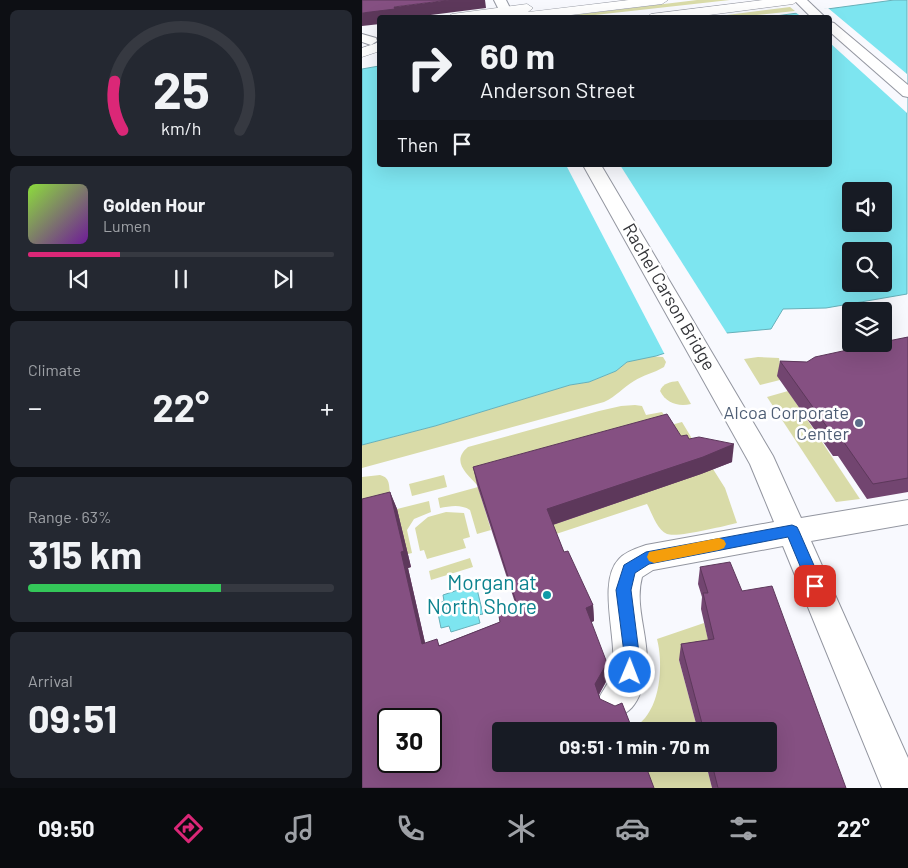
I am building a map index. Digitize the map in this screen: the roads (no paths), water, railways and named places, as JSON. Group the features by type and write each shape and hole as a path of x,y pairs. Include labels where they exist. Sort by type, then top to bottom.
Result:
{"main road":[{"path":"475,15 597,0"},
{"path":"505,11 662,0"},
{"path":"675,15 793,0"},
{"path":"362,55 371,41"},
{"path":"362,55 377,54"}],"street":[{"path":"800,0 817,15"},
{"path":"832,28 908,93"},
{"name":"Rachel Carson Bridge","path":"593,167 745,429 767,471 901,788"},
{"path":"616,700 625,688 630,672 632,653 623,590 629,569 646,558 908,512"}],"water":[{"path":"894,0 907,0 907,294 861,302 842,302 842,305 826,308 783,309 771,329 727,333 656,356 627,362 616,371 589,382 570,385 435,426 362,445 362,69 377,66 377,167 832,167 832,15 783,15"},
{"path":"470,586 471,591 477,589 483,614 478,615 480,623 451,632 449,626 441,628 436,604 444,601 443,595"}],"place":[{"name":"Alcoa Corporate Center","path":"859,423"},
{"name":"Morgan at North Shore","path":"547,595"}]}
